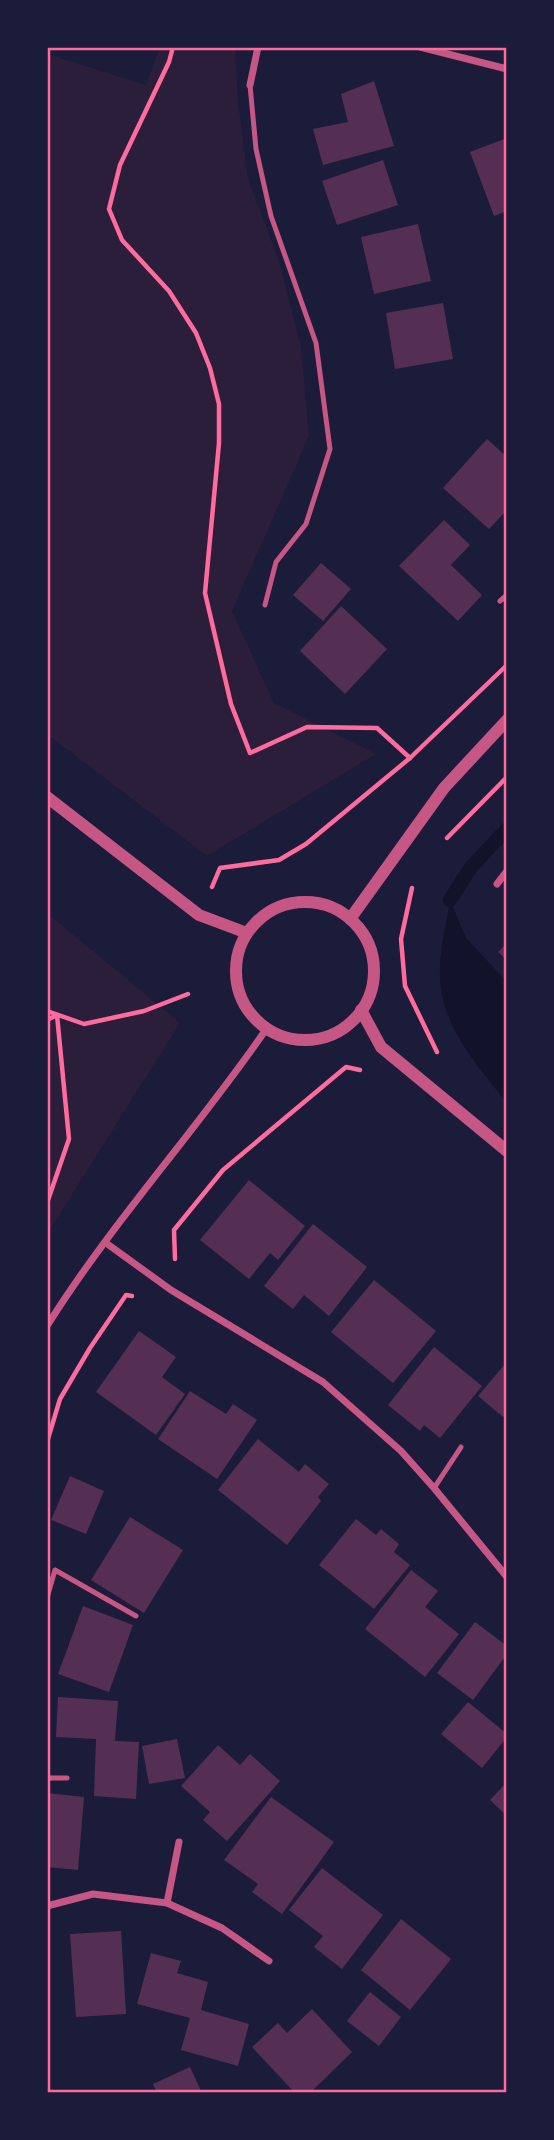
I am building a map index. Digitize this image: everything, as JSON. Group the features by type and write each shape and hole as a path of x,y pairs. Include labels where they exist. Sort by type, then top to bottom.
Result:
{"street":[{"path":"250,85 258,47"},
{"path":"420,47 507,69"},
{"path":"350,919 444,788 507,720"},
{"path":"47,797 199,915 247,933"},
{"path":"497,884 507,870"},
{"path":"307,901 331,906 350,919 364,934 372,953 374,973 371,992 361,1010 347,1026 329,1036 308,1040 286,1037 267,1028 251,1014 240,995 236,974 239,953 247,933 263,915 285,905 307,901"},
{"path":"361,1010 381,1047 507,1152"},
{"path":"47,1326 106,1243 232,1080 267,1028"},
{"path":"106,1243 171,1290 323,1382 401,1451 507,1577"},
{"path":"167,1903 179,1842"},
{"path":"47,1906 93,1894 167,1903 222,1928 270,1961"}],"lane":[{"path":"250,85 256,149 271,216 316,343 330,449 306,524 276,562 265,605"},
{"path":"500,601 507,595"},
{"path":"434,1488 461,1447"},
{"path":"47,1598 55,1570 136,1616"},
{"path":"47,1777 67,1778"}],"path":[{"path":"173,47 169,62 120,165 109,209 122,240 169,291 196,333 210,368 219,404 219,443 205,593 231,704 250,753 307,727 376,727 410,758"},
{"path":"199,915 220,868 279,860 306,844 410,758 507,665"},
{"path":"441,845 507,777"},
{"path":"415,883 409,893 401,939 405,986 436,1051 444,1060"},
{"path":"47,1011 84,1024 144,1011 188,994"},
{"path":"47,1020 57,1014"},
{"path":"47,1203 69,1139 57,1014"},
{"path":"207,1192 223,1170 346,1067 370,1071"},
{"path":"47,1442 60,1399 126,1295"}],"shaded area":[{"path":"160,47 235,47 238,102 248,179 279,261 301,347 309,436 232,611 274,703 376,754 207,856 47,734 47,54 146,85"},
{"path":"450,900 466,938 507,982 507,1103 460,1040 445,1005 440,965"},
{"path":"47,913 180,1023 47,1234"}],"building":[{"path":"374,81 394,146 323,165 313,129 348,122 341,94"},
{"path":"507,138 507,211 494,216 470,152"},
{"path":"383,160 398,205 337,225 322,181"},
{"path":"418,224 431,281 374,294 361,237"},
{"path":"443,303 453,359 395,369 386,313"},
{"path":"487,439 507,457 507,510 489,529 443,488"},
{"path":"444,520 470,545 451,565 482,595 458,621 399,566"},
{"path":"321,563 351,589 323,621 293,595"},
{"path":"341,606 387,649 345,694 300,651"},
{"path":"507,943 507,960 498,952"},
{"path":"249,1180 305,1226 278,1260 270,1253 249,1279 200,1240"},
{"path":"313,1224 367,1267 329,1316 304,1295 293,1309 264,1286"},
{"path":"374,1280 436,1331 393,1383 331,1332"},
{"path":"139,1331 176,1357 162,1377 185,1394 156,1435 96,1392"},
{"path":"434,1347 482,1386 440,1438 424,1425 420,1431 388,1405"},
{"path":"505,1364 507,1412 503,1417 478,1396"},
{"path":"190,1391 226,1414 233,1404 257,1420 217,1479 158,1439"},
{"path":"258,1439 299,1472 305,1464 329,1484 318,1497 321,1501 287,1545 218,1490"},
{"path":"70,1476 104,1491 86,1534 51,1520"},
{"path":"130,1517 183,1550 144,1613 91,1580"},
{"path":"356,1519 376,1535 381,1529 399,1544 394,1552 410,1565 374,1609 319,1565"},
{"path":"411,1570 438,1591 425,1607 459,1634 425,1677 365,1629"},
{"path":"83,1606 133,1625 109,1692 58,1674"},
{"path":"475,1622 507,1646 507,1654 473,1700 437,1673"},
{"path":"58,1697 118,1701 115,1741 139,1742 136,1799 94,1796 96,1739 56,1737"},
{"path":"468,1702 507,1734 482,1768 441,1734"},
{"path":"177,1739 185,1778 149,1784 142,1746"},
{"path":"218,1745 240,1765 250,1754 280,1781 227,1841 203,1820 210,1812 181,1786"},
{"path":"507,1782 507,1816 490,1800"},
{"path":"47,1793 84,1797 78,1870 47,1867"},
{"path":"271,1797 334,1842 282,1914 252,1892 258,1884 224,1860"},
{"path":"322,1868 383,1915 342,1969 314,1947 323,1936 289,1910"},
{"path":"401,1919 451,1959 410,2010 361,1970"},
{"path":"121,1931 126,2014 76,2017 70,1934"},
{"path":"151,1953 181,1961 177,1973 208,1982 201,2010 249,2024 238,2066 181,2050 190,2018 137,2004"},
{"path":"370,1992 401,2017 379,2046 347,2021"},
{"path":"312,2009 352,2052 310,2093 295,2093 252,2047 278,2023 287,2033"},
{"path":"190,2067 202,2093 157,2093 153,2084"}],"waterway":[{"path":"450,900 471,867 507,829"}]}
